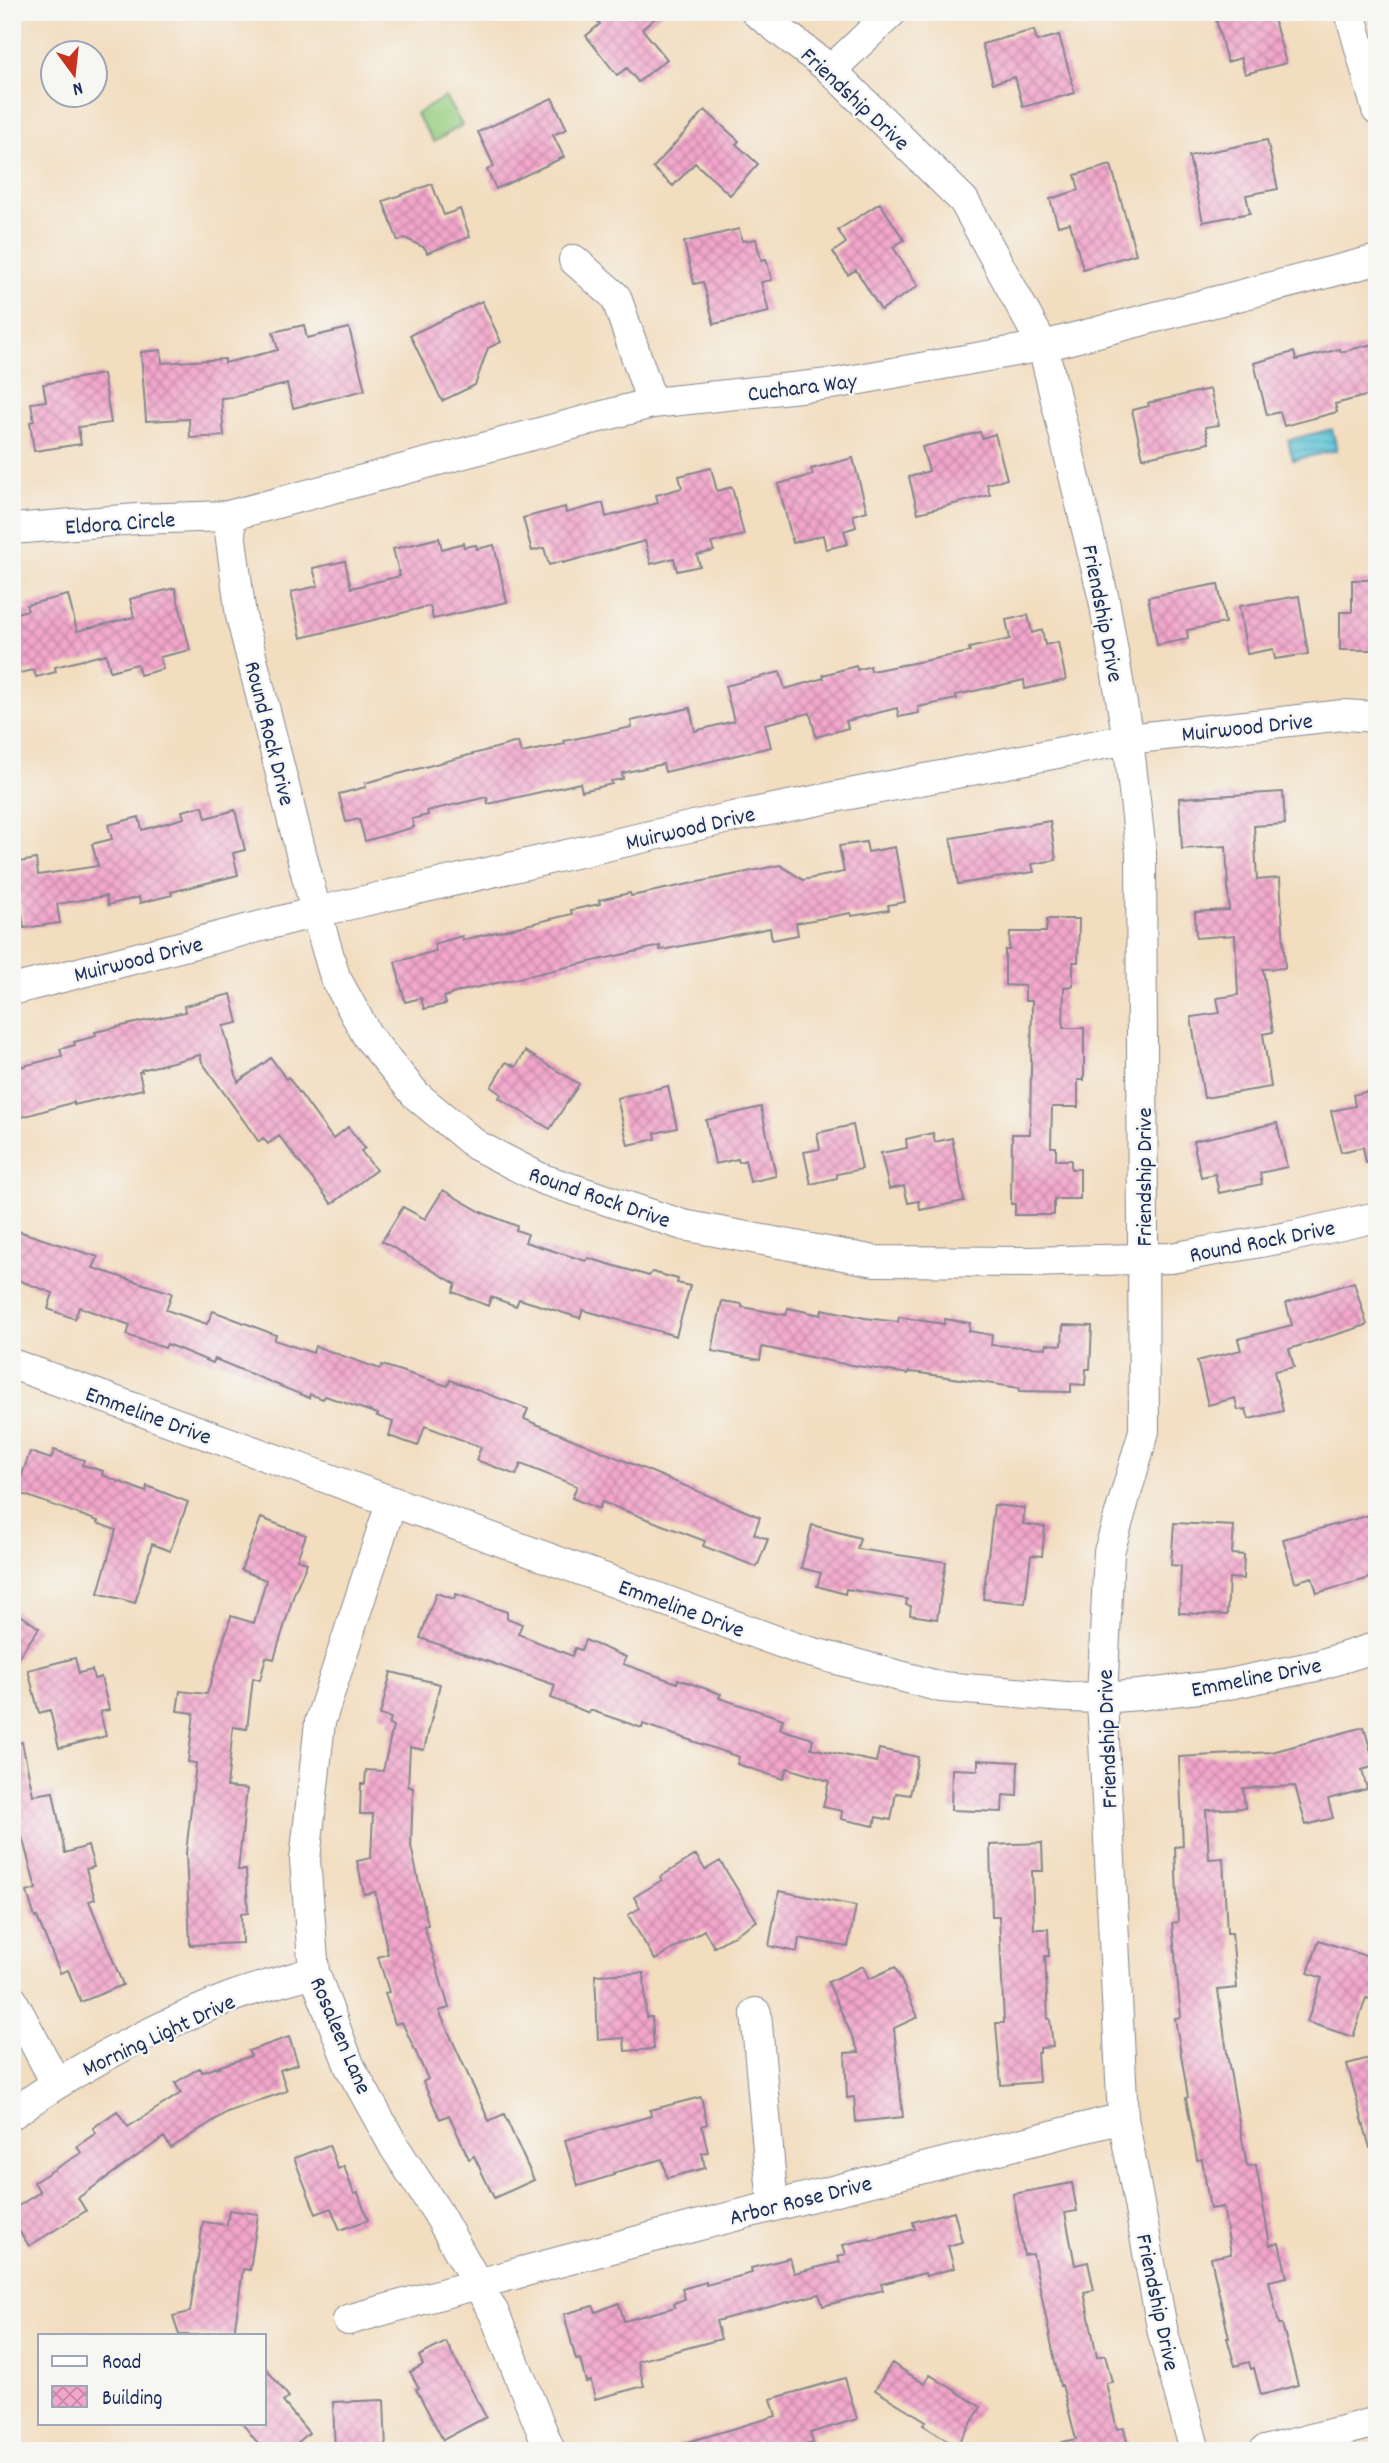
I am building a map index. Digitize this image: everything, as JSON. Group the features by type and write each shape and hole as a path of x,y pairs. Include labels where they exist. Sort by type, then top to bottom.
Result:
{"street":[{"name":"Friendship Drive","path":"756,12 831,70 964,201 1043,346 1104,600 1128,739 1141,852 1144,1431 1109,1552 1102,1698 1123,2118 1163,2333 1195,2451"},
{"path":"831,70 892,12"},
{"path":"1350,12 1377,110"},
{"path":"574,260 616,297 652,403"},
{"name":"Cuchara Way","path":"228,516 652,403 838,383 1043,346 1377,260"},
{"name":"Eldora Circle","path":"12,530 136,519 228,516"},
{"name":"Round Rock Drive","path":"228,516 241,616 335,977 368,1037 416,1095 476,1145 542,1180 683,1225 875,1261 1029,1262 1171,1258 1288,1237 1377,1217"},
{"name":"Muirwood Drive","path":"12,990 316,912 733,817 1128,739 1343,715 1377,717"},
{"name":"Emmeline Drive","path":"12,1364 799,1649 941,1687 1102,1698 1224,1685 1316,1666 1377,1647"},
{"name":"Rosaleen Lane","path":"391,1503 320,1722 305,1860 314,1972 350,2067 494,2313 550,2451"},
{"name":"Morning Light Drive","path":"12,2115 56,2083 157,2029 223,2000 314,1972"},
{"path":"12,2000 56,2083"},
{"path":"756,2013 773,2206"},
{"name":"Arbor Rose Drive","path":"348,2320 773,2206 1123,2118"},
{"path":"1264,2451 1377,2421"}],"green space":[{"path":"445,97 462,125 434,142 416,114"}],"water":[{"path":"1332,429 1337,450 1293,460 1288,440"}],"building":[{"path":"590,12 663,12 642,29 667,59 638,82 627,68 617,75 586,36 600,24"},
{"path":"1214,12 1272,12 1286,63 1245,74 1241,58 1227,62"},
{"path":"1034,30 1037,41 1059,35 1075,93 1023,107 1015,77 993,83 982,44"},
{"path":"552,98 567,129 553,135 564,157 496,189 487,170 494,166 478,132"},
{"path":"705,110 739,141 736,144 758,164 730,195 695,163 673,186 653,168"},
{"path":"1267,140 1278,189 1246,195 1250,213 1203,222 1189,156"},
{"path":"1111,165 1136,254 1083,269 1070,223 1058,226 1050,199 1079,190 1075,175"},
{"path":"432,184 444,215 460,209 470,237 427,253 425,248 405,238 398,241 383,201"},
{"path":"880,203 904,240 893,247 918,286 881,310 856,270 848,275 833,252 846,243 838,230"},
{"path":"739,229 742,241 756,239 761,260 766,259 772,280 761,282 769,312 714,324 703,282 694,284 684,242"},
{"path":"482,301 501,342 488,348 475,385 442,401 410,335"},
{"path":"304,325 307,338 349,328 365,390 293,408 287,384 221,398 224,436 190,438 189,419 146,421 141,352 161,350 162,363 225,359 225,363 278,350 273,332"},
{"path":"1377,343 1377,393 1335,404 1337,412 1284,426 1280,412 1267,415 1254,363 1294,352 1296,360"},
{"path":"103,374 111,423 78,427 81,444 34,451 30,422 34,421 31,403 46,401 43,384"},
{"path":"1210,389 1219,425 1205,427 1209,443 1143,458 1132,410 1149,406 1148,403"},
{"path":"980,432 982,438 995,434 1007,479 987,484 990,495 918,513 909,477 929,471 922,447"},
{"path":"853,458 867,511 853,515 856,527 844,531 848,544 826,549 823,535 793,543 778,484 813,475 811,469"},
{"path":"711,468 717,491 732,487 744,535 711,543 714,551 697,555 700,566 677,571 674,558 651,564 645,541 549,565 544,548 532,551 523,518 565,507 566,513 603,503 606,517 658,503 656,495 682,488 679,476"},
{"path":"439,538 442,549 463,543 464,547 476,545 477,549 494,545 507,602 433,619 430,606 301,638 291,592 318,586 313,568 345,561 351,588 400,576 393,549"},
{"path":"1352,580 1377,580 1377,650 1340,650 1340,612 1352,612"},
{"path":"1218,584 1225,623 1187,630 1188,639 1157,645 1148,597"},
{"path":"175,588 190,650 160,657 163,669 140,675 137,664 110,671 106,654 55,667 56,672 36,677 34,670 19,673 18,667 12,669 12,614 28,610 26,605 68,595 77,631 134,617 130,599"},
{"path":"1299,596 1308,654 1275,659 1273,649 1247,654 1239,606"},
{"path":"1028,615 1032,633 1042,630 1045,645 1058,642 1066,680 1025,689 1024,680 956,695 957,699 918,707 919,713 899,717 897,708 846,721 848,728 816,737 810,713 765,724 771,747 665,772 663,764 622,773 623,779 611,781 612,784 582,791 580,783 488,804 487,797 427,811 428,815 412,819 414,827 365,841 359,819 346,822 339,794 366,787 365,783 518,742 521,753 565,744 564,741 632,727 631,721 690,708 695,731 734,721 725,686 780,672 785,689 856,666 857,670 870,666 871,671 970,652 969,648 1010,639 1006,620"},
{"path":"1283,792 1285,824 1254,826 1257,880 1280,878 1285,968 1263,969 1273,1032 1263,1034 1271,1087 1204,1098 1191,1017 1220,1013 1217,998 1238,995 1235,935 1196,938 1195,912 1229,910 1226,846 1182,849 1179,798"},
{"path":"203,806 206,818 235,810 245,850 233,853 238,875 140,903 139,897 108,905 106,896 57,904 60,923 24,928 14,863 36,859 38,875 98,866 92,844 112,839 108,825 139,817 142,830 184,818 182,811"},
{"path":"1050,821 1056,860 1032,864 1034,872 958,884 951,838"},
{"path":"866,842 868,852 895,847 905,902 888,905 889,910 852,916 851,913 796,923 798,935 772,940 770,928 667,949 660,950 660,946 461,991 444,997 446,1004 424,1009 421,998 405,1002 395,962 436,951 434,944 462,936 463,940 572,914 571,910 600,904 599,900 630,893 631,896 780,865 803,880 844,872 839,846"},
{"path":"1047,919 1079,919 1078,962 1073,962 1073,986 1064,987 1063,1028 1084,1028 1084,1080 1078,1080 1078,1107 1052,1107 1051,1147 1056,1147 1056,1160 1071,1160 1071,1169 1080,1169 1080,1199 1054,1199 1054,1215 1015,1215 1015,1204 1011,1204 1012,1134 1030,1134 1032,1001 1025,1001 1025,986 1005,985 1005,950 1009,950 1010,932 1046,932"},
{"path":"231,994 238,1023 223,1026 238,1082 271,1058 333,1139 348,1127 365,1148 361,1151 376,1170 332,1204 279,1136 268,1144 263,1138 259,1142 202,1062 200,1055 141,1070 142,1072 139,1072 143,1089 74,1105 74,1102 12,1120 12,1069 62,1056 60,1049 96,1036 95,1032 185,1012 184,1006"},
{"path":"525,1051 579,1084 550,1129 499,1098 501,1094 491,1087 506,1062 516,1067"},
{"path":"668,1086 677,1128 655,1133 656,1139 628,1145 617,1098"},
{"path":"1377,1089 1377,1162 1366,1163 1363,1147 1341,1152 1331,1111 1355,1106 1353,1095"},
{"path":"761,1107 776,1176 750,1182 745,1160 715,1164 706,1120"},
{"path":"1277,1123 1287,1167 1260,1173 1262,1184 1219,1193 1215,1174 1201,1177 1193,1141"},
{"path":"853,1125 862,1169 837,1174 837,1178 811,1184 804,1152 820,1149 817,1133"},
{"path":"933,1133 935,1142 952,1138 964,1201 920,1210 919,1201 908,1203 904,1186 889,1189 881,1153 907,1148 906,1139"},
{"path":"443,1190 481,1212 517,1226 516,1230 528,1234 525,1242 586,1261 588,1258 649,1276 652,1272 678,1279 677,1283 690,1286 676,1336 583,1310 580,1318 519,1299 516,1306 491,1297 488,1306 453,1292 456,1284 382,1241 403,1207 425,1219"},
{"path":"12,1229 98,1257 93,1268 172,1293 166,1310 207,1324 213,1311 276,1335 274,1340 313,1353 315,1346 380,1369 382,1365 448,1386 450,1380 528,1409 524,1419 760,1517 754,1534 768,1539 757,1567 703,1546 705,1541 602,1502 599,1509 572,1498 577,1486 521,1464 516,1475 476,1460 481,1447 425,1426 418,1446 389,1436 393,1422 377,1416 378,1414 325,1396 323,1399 310,1394 309,1398 215,1359 213,1363 167,1344 165,1348 127,1335 130,1325 79,1307 75,1319 48,1309 53,1293 12,1278"},
{"path":"1354,1282 1367,1325 1289,1349 1294,1367 1274,1371 1283,1411 1249,1419 1246,1409 1238,1410 1235,1398 1208,1405 1197,1361 1241,1350 1238,1339 1292,1325 1286,1303"},
{"path":"722,1301 786,1315 788,1308 821,1315 822,1309 898,1322 899,1317 944,1324 945,1319 970,1323 969,1331 992,1335 991,1345 1046,1348 1046,1344 1062,1345 1063,1325 1092,1326 1090,1369 1086,1369 1085,1385 1071,1384 1071,1392 1019,1391 1020,1388 920,1373 908,1374 762,1347 760,1360 712,1351"},
{"path":"54,1450 84,1460 82,1465 103,1471 102,1475 146,1492 147,1486 188,1502 170,1551 152,1544 135,1603 98,1593 116,1530 16,1492 30,1452 51,1459"},
{"path":"994,1505 1025,1508 1023,1524 1045,1527 1042,1556 1031,1555 1025,1603 983,1599"},
{"path":"1377,1513 1377,1576 1317,1593 1312,1577 1295,1582 1283,1539"},
{"path":"261,1518 306,1535 297,1559 307,1563 295,1591 274,1659 266,1657 260,1680 253,1678 247,1729 233,1727 227,1787 247,1789 238,1870 246,1870 248,1913 241,1914 242,1943 190,1945 186,1853 196,1763 188,1762 194,1713 177,1711 180,1691 207,1694 231,1616 254,1623 266,1580 241,1570"},
{"path":"1174,1523 1234,1526 1232,1554 1244,1555 1243,1579 1229,1578 1227,1615 1179,1613 1181,1566 1171,1565"},
{"path":"812,1525 860,1538 857,1549 946,1562 937,1619 910,1615 911,1606 906,1605 907,1599 846,1589 845,1594 817,1586 821,1573 801,1568"},
{"path":"436,1593 454,1599 456,1594 507,1612 507,1618 522,1624 518,1634 572,1656 575,1648 581,1650 585,1640 626,1657 623,1664 677,1683 678,1679 721,1694 719,1698 783,1719 780,1729 813,1739 811,1748 876,1762 879,1749 918,1757 910,1795 896,1793 891,1820 876,1817 874,1826 841,1819 842,1811 823,1807 829,1781 787,1768 783,1779 737,1764 739,1757 643,1724 642,1728 590,1710 589,1713 551,1698 555,1685 420,1638"},
{"path":"12,1609 39,1628 12,1666"},
{"path":"75,1658 79,1673 92,1670 94,1679 101,1677 109,1710 100,1712 106,1736 59,1748 50,1710 39,1713 28,1670"},
{"path":"391,1672 440,1684 424,1750 410,1747 408,1786 413,1788 411,1846 428,1925 424,1926 449,2008 439,2011 489,2121 504,2114 534,2180 494,2198 474,2156 469,2159 449,2115 440,2119 423,2082 428,2079 402,2022 395,2024 378,1957 388,1954 375,1892 364,1894 357,1861 371,1858 373,1814 360,1814 361,1784 365,1784 366,1770 383,1771 393,1726 389,1725 391,1718 380,1715"},
{"path":"1364,1727 1375,1766 1362,1770 1367,1789 1328,1799 1333,1818 1306,1825 1295,1786 1243,1788 1245,1808 1206,1810 1209,1859 1223,1858 1227,1933 1232,1933 1237,1988 1218,1990 1228,2060 1247,2166 1256,2165 1270,2245 1279,2243 1287,2277 1269,2281 1298,2385 1261,2395 1254,2368 1251,2369 1249,2362 1235,2366 1227,2338 1211,2258 1231,2254 1223,2207 1210,2209 1202,2159 1197,2160 1175,2018 1181,2017 1172,1923 1178,1922 1175,1847 1183,1846 1179,1757 1272,1752"},
{"path":"22,1742 33,1795 53,1792 65,1853 88,1846 94,1867 86,1869 95,1899 89,1901 123,1985 81,2002 68,1970 60,1973 37,1917 35,1918 27,1892 36,1889 19,1825 12,1826 12,1743"},
{"path":"978,1760 1018,1762 1017,1796 1003,1795 1002,1812 951,1810 952,1769 978,1770"},
{"path":"1042,1843 1043,1871 1032,1871 1034,1929 1048,1929 1049,1956 1045,1956 1048,2019 1053,2047 1040,2048 1040,2053 1037,2053 1039,2082 1001,2085 996,2023 1004,2023 999,1916 992,1916 990,1845"},
{"path":"696,1855 705,1870 720,1861 757,1921 714,1947 704,1930 655,1960 628,1915 640,1908 634,1897"},
{"path":"779,1891 856,1906 848,1947 799,1938 797,1952 769,1946"},
{"path":"1319,1940 1377,1960 1377,2001 1366,1998 1353,2037 1307,2022 1322,1978 1308,1973"},
{"path":"863,1966 869,1979 895,1967 918,2017 894,2028 903,2117 856,2122 854,2097 847,2098 845,2053 859,2052 828,1982"},
{"path":"644,1973 646,2017 652,2017 654,2049 625,2051 624,2038 598,2040 595,1975"},
{"path":"289,2037 298,2064 280,2070 287,2091 227,2112 171,2148 164,2137 78,2198 86,2211 29,2246 12,2220 12,2210 40,2192 34,2182 81,2153 77,2146 96,2133 93,2128 117,2111 128,2127 181,2093 175,2083 199,2068 202,2072 251,2056 248,2051"},
{"path":"1377,2056 1377,2147 1370,2148 1347,2064"},
{"path":"701,2097 707,2124 702,2126 708,2152 702,2153 705,2168 667,2178 662,2159 578,2186 565,2140 651,2116 650,2110"},
{"path":"329,2145 338,2169 344,2166 354,2194 358,2193 368,2220 340,2230 331,2208 316,2214 294,2158"},
{"path":"1072,2183 1077,2211 1065,2213 1075,2265 1088,2262 1094,2290 1084,2292 1097,2357 1105,2355 1112,2382 1106,2383 1117,2429 1124,2428 1129,2451 1063,2451 1062,2442 1076,2439 1062,2385 1060,2386 1033,2254 1024,2255 1013,2194"},
{"path":"229,2210 258,2214 250,2270 243,2269 234,2334 179,2334 173,2316 190,2312 203,2222 227,2225"},
{"path":"954,2211 962,2242 948,2246 954,2268 881,2284 883,2290 823,2306 819,2294 716,2321 721,2339 638,2361 644,2386 595,2399 591,2381 586,2382 580,2359 576,2360 564,2314 593,2306 596,2312 619,2303 624,2321 675,2307 674,2303 685,2299 682,2289 752,2273 751,2268 790,2258 794,2273 840,2262 838,2256 846,2254 843,2245 915,2229 913,2222"},
{"path":"446,2342 486,2417 443,2440 410,2372 423,2365 419,2356"},
{"path":"892,2363 925,2384 930,2375 981,2407 957,2446 923,2425 926,2421 875,2390"},
{"path":"266,2368 289,2397 283,2402 309,2433 288,2451 264,2451 243,2424 266,2424"},
{"path":"845,2378 857,2419 810,2433 813,2443 786,2451 678,2451 677,2445 776,2416 771,2399"},
{"path":"384,2400 386,2451 335,2451 333,2402"}]}
